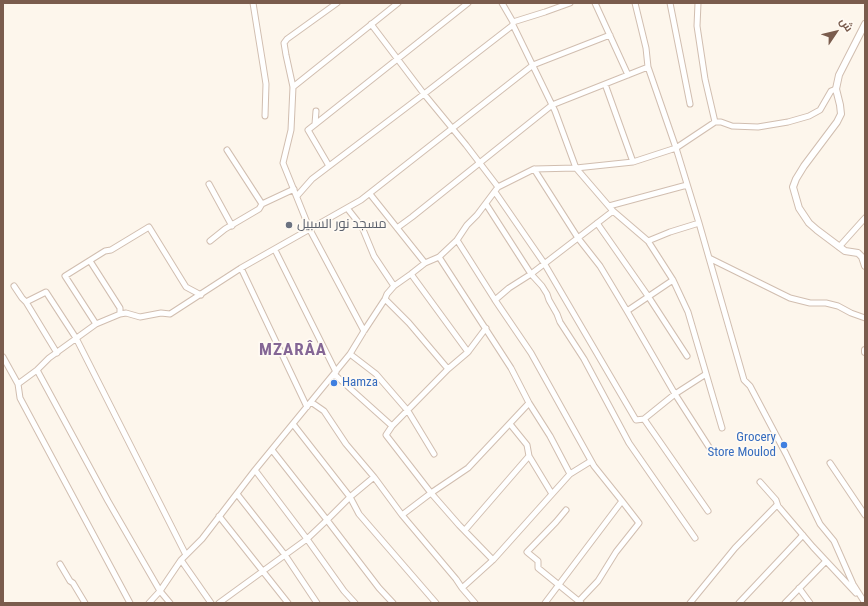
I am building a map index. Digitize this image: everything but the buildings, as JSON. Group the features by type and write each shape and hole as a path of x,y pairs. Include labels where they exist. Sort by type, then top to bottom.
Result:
{"street":[{"path":"253,3 266,84 265,116"},
{"path":"326,3 329,9"},
{"path":"337,3 287,39 284,43 294,87 291,130 283,163 310,230 364,331"},
{"path":"294,87 398,3"},
{"path":"329,166 308,130 468,3"},
{"path":"502,3 552,105 576,168 611,208 648,241 673,280 688,312 722,428"},
{"path":"297,196 312,179 513,24 570,3"},
{"path":"595,3 628,75"},
{"path":"635,3 646,48 648,67 676,148 744,380 750,386 786,454 820,524 834,541 853,584 864,602"},
{"path":"670,3 690,104"},
{"path":"698,3 697,26 705,79 715,122"},
{"path":"371,24 424,94 480,162 496,190 544,264 636,420 644,419 675,394 706,374"},
{"path":"865,24 839,76 836,89 841,114 837,122 804,166 793,187 799,208 809,223 845,251 858,253 862,257 865,266"},
{"path":"18,384 37,370 49,358 96,324 126,313 140,316 161,313 170,314 241,268 310,230 370,194 533,65 610,35"},
{"path":"397,228 552,105 648,67"},
{"path":"605,84 633,162"},
{"path":"149,603 160,591 181,560 202,539 255,470 350,354 387,294 394,286 425,263 439,257 457,240 467,225 486,204 496,190 534,168 576,168 633,162 676,148 715,122 721,122 732,126 758,127 788,122 809,116 820,110 831,91 836,89"},
{"path":"315,124 316,111"},
{"path":"227,150 262,204"},
{"path":"534,168 578,238 600,266 675,394 709,447"},
{"path":"209,184 232,226"},
{"path":"495,300 509,288 531,274 578,238 611,208 687,185"},
{"path":"210,241 225,229 259,209 262,204 294,189"},
{"path":"370,194 425,263"},
{"path":"486,204 531,274 547,294 560,322 584,359 629,443 695,538"},
{"path":"347,208 362,227 374,256 394,286"},
{"path":"839,247 865,218"},
{"path":"596,223 648,296 687,356"},
{"path":"648,241 699,223"},
{"path":"96,324 65,276 105,251 111,250 149,227 186,287 201,295"},
{"path":"457,240 531,353 594,466 639,524 616,552 598,581 580,602 538,568 538,561 527,552 566,510"},
{"path":"275,250 335,373 392,426"},
{"path":"439,257 511,368 529,403 550,436 570,474"},
{"path":"709,258 790,298 810,304 826,303 838,306 865,318"},
{"path":"90,261 120,308 120,314"},
{"path":"241,268 307,406"},
{"path":"412,274 468,352"},
{"path":"627,311 673,280"},
{"path":"14,286 26,302 57,353"},
{"path":"26,302 46,292 76,338 186,555"},
{"path":"385,299 448,369"},
{"path":"386,435 392,426 448,369 468,352 486,328"},
{"path":"350,354 376,374 408,411 434,454"},
{"path":"3,357 18,384 20,398 130,603"},
{"path":"37,370 108,501 160,591 170,603"},
{"path":"311,402 324,411 346,444 374,477 402,515 475,603"},
{"path":"402,515 468,468 529,403"},
{"path":"644,419 708,511"},
{"path":"387,422 386,435 431,493 493,560"},
{"path":"293,424 350,497 359,514 436,603"},
{"path":"510,424 527,445 529,456 552,494"},
{"path":"272,450 379,588 393,603"},
{"path":"465,530 529,456"},
{"path":"462,588 493,560 570,474 591,461"},
{"path":"830,463 865,515"},
{"path":"255,470 344,591 355,603"},
{"path":"219,603 307,539 350,497 374,477"},
{"path":"760,482 803,535 864,602"},
{"path":"237,494 285,555 318,603"},
{"path":"545,603 622,501"},
{"path":"690,603 735,548 775,507 778,506"},
{"path":"219,516 288,603"},
{"path":"739,603 803,535"},
{"path":"181,560 211,603"},
{"path":"785,603 826,561"},
{"path":"60,564 86,603"},
{"path":"799,588 810,603"}],"place":[{"name":"مسجد نور السبيل","path":"289,225"},
{"name":"Hamza","path":"334,383"},
{"name":"Grocery Store Moulod","path":"784,445"}],"district":[{"name":"MZARÂA","path":"293,351"}]}
